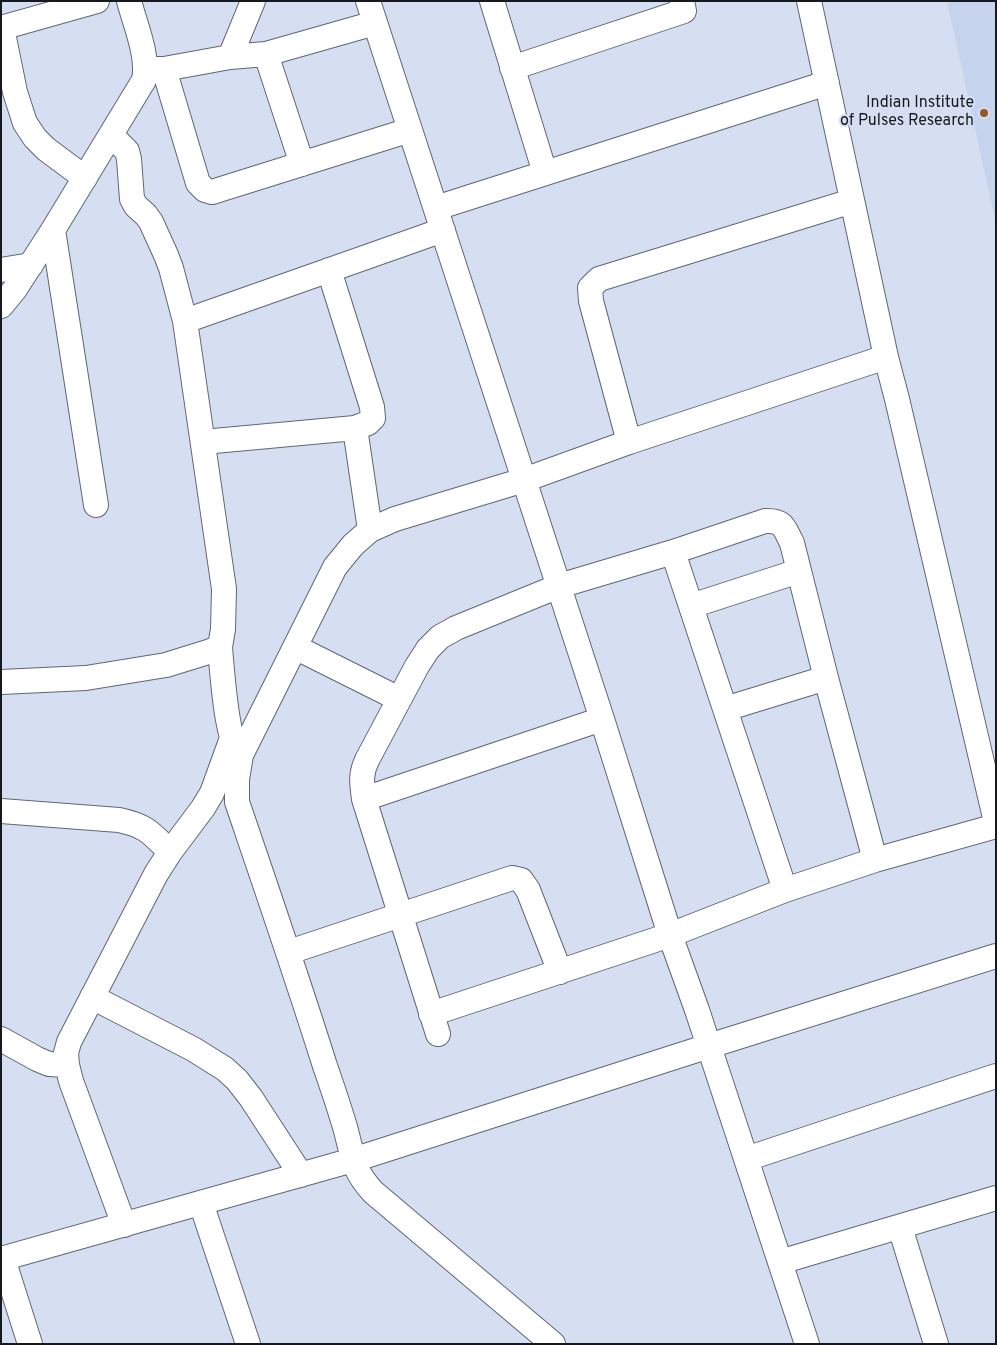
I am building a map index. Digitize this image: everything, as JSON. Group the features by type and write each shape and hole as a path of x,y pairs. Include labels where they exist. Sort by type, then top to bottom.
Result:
{"street":[{"path":"85,178 46,149 25,123 8,94 1,28 97,1"},
{"path":"129,1 144,56 155,69 198,183 205,190 212,192 410,130"},
{"path":"230,57 253,1"},
{"path":"492,1 545,173"},
{"path":"512,68 684,12 682,1"},
{"path":"809,1 886,357 996,822"},
{"path":"1,306 31,265 144,80 155,69 230,57 266,54 372,12 602,718 670,935 697,1010 807,1344"},
{"path":"266,54 302,164"},
{"path":"436,208 827,83"},
{"path":"111,135 127,151 132,199 151,222 166,254 185,321 224,589 223,629 220,647 237,747 238,802 346,1129 353,1160 364,1182 373,1192 553,1344"},
{"path":"629,442 591,301 590,288 599,279 852,201"},
{"path":"53,230 96,505"},
{"path":"185,321 443,230"},
{"path":"1,270 31,265"},
{"path":"203,442 355,428 368,423 373,418 372,407 329,270"},
{"path":"124,1225 71,1081 66,1053 69,1042 156,874 212,793 295,647 335,567 353,545 370,530 395,519 524,480 629,442 886,357"},
{"path":"355,428 370,530"},
{"path":"875,860 792,543 783,526 775,520 765,521 673,552 559,586 456,628 440,637 428,649 417,666 362,771 364,799 434,1024 560,972 670,935 785,890 875,860 996,826"},
{"path":"673,552 785,890"},
{"path":"691,606 799,571"},
{"path":"1,682 95,676 166,665 220,647"},
{"path":"295,647 399,699"},
{"path":"725,709 826,678"},
{"path":"364,799 602,718"},
{"path":"1,811 119,820 133,823 144,827 170,852"},
{"path":"289,952 512,878 521,880 528,890 560,972"},
{"path":"30,1344 2,1259 353,1160 996,956"},
{"path":"92,996 224,1068 237,1080 251,1098 302,1175"},
{"path":"1,1039 49,1064 67,1065"},
{"path":"746,1159 996,1076"},
{"path":"780,1262 996,1198"},
{"path":"201,1203 248,1344"},
{"path":"900,1227 936,1344"}],"shaded area":[{"name":"Indian Institute of Pulses Research","path":"947,1 996,1 996,224"}],"place":[{"name":"Indian Institute of Pulses Research","path":"984,113"}]}
